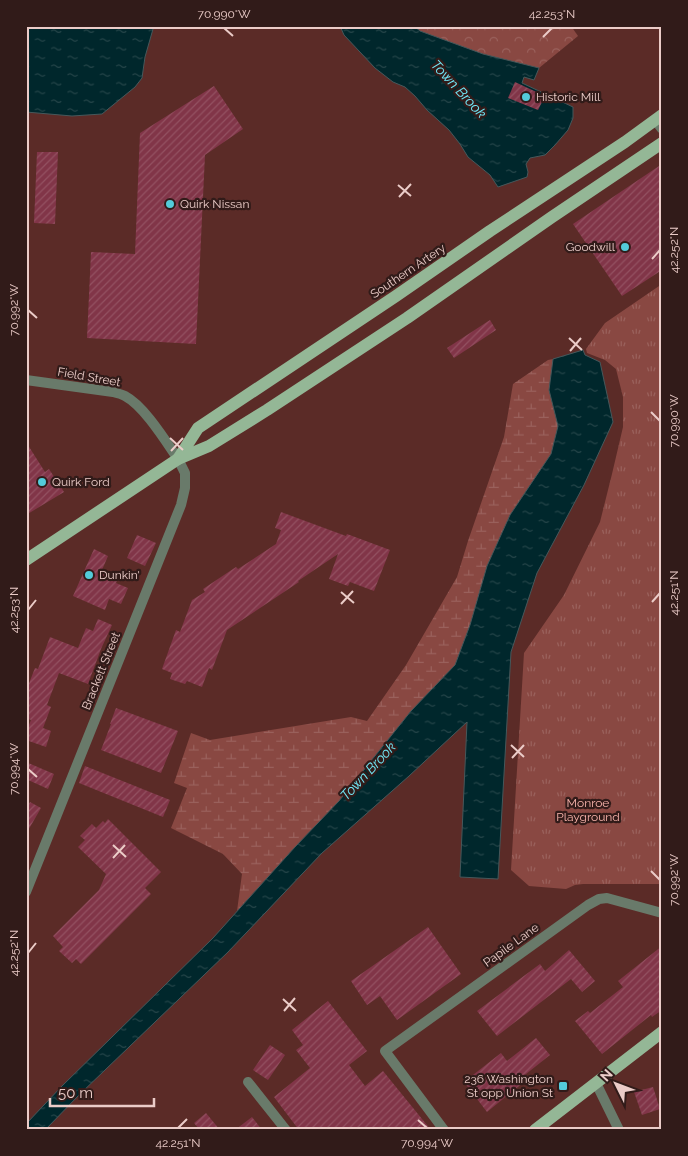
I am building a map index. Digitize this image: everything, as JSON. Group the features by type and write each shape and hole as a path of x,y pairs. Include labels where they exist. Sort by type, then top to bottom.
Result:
{"main road":[{"name":"Southern Artery","path":"178,459 198,428 490,231 625,142 660,122"},
{"name":"Southern Artery","path":"26,560 178,459 209,446 267,410 399,323 662,143"},
{"path":"535,1130 662,1032"}],"street":[{"name":"Field Street","path":"26,380 113,392 126,396 149,419 178,459"},
{"name":"Brackett Street","path":"26,892 181,506 185,488 184,473 178,459"},
{"name":"Papile Lane","path":"444,1130 385,1051 599,899 607,898 662,913"},
{"path":"248,1082 286,1130"},
{"path":"596,1083 619,1130"}],"green space":[{"path":"414,26 571,26 578,36 539,68 483,54 420,31"},
{"name":"Monroe Playground","path":"662,284 662,884 583,884 566,889 529,886 511,870 524,653 564,595 600,522 623,427 623,397 616,369 605,360 587,353 586,349 605,323"},
{"path":"553,359 549,390 558,426 551,454 510,515 487,566 470,625 455,665 411,711 339,801 237,911 242,874 223,854 171,828 187,788 174,783 191,733 210,740 351,717 367,721 406,665 457,577 504,437 513,384 548,360"}],"water":[{"path":"26,26 155,26 145,57 142,78 135,87 102,114 72,116 26,112"},
{"name":"Town Brook","path":"340,26 414,26 420,31 483,54 539,68 534,80 524,77 522,83 573,107 573,118 568,130 545,155 530,158 526,164 527,177 498,187 490,175 468,157 449,130 405,87 393,82 375,68 344,35"},
{"name":"Town Brook","path":"583,350 585,355 600,362 613,422 584,485 537,573 511,652 498,879 460,877 467,722 322,853 228,952 45,1130 26,1130 26,1124 62,1086 213,938 339,801 411,711 455,665 470,625 487,566 510,515 551,454 558,426 549,390 553,359"}],"building":[{"name":"Historic Mill","path":"515,82 545,96 538,110 508,98"},
{"name":"Quirk Nissan","path":"214,86 243,129 205,155 196,344 87,338 91,252 135,254 140,133"},
{"path":"37,152 58,152 55,224 34,223"},
{"name":"Goodwill","path":"662,164 662,270 622,296 573,224"},
{"path":"490,320 496,330 454,358 447,348"},
{"name":"Quirk Ford","path":"26,442 45,472 49,469 64,492 26,515"},
{"path":"281,512 390,550 374,591 350,582 348,586 329,579 338,554 227,630 212,670 209,668 202,687 187,681 185,684 170,679 172,673 162,669 176,630 180,632 192,600 205,592 203,589 236,567 238,569 276,544 281,530 275,528"},
{"path":"137,535 156,543 145,566 127,558"},
{"path":"94,549 108,556 102,570 119,577 116,583 128,588 121,604 109,599 105,610 73,596"},
{"path":"98,619 112,625 88,684 59,673 47,705 51,707 43,728 51,731 46,747 26,740 26,732 31,720 26,718 26,691 35,668 38,669 50,637 78,648 86,628 93,631"},
{"path":"116,708 178,731 161,773 101,750"},
{"path":"26,762 54,774 48,789 26,779"},
{"path":"85,766 170,800 163,817 79,783"},
{"path":"30,802 41,808 26,834 26,809"},
{"path":"108,819 161,872 145,888 151,894 81,964 76,959 72,963 59,951 63,947 53,936 99,890 106,874 78,847 85,840 80,836 92,824 96,828"},
{"path":"428,927 461,974 397,1020 380,996 367,1005 351,981"},
{"path":"662,946 662,1010 652,1017 651,1015 602,1054 575,1021 588,1011 590,1013 623,987 618,981"},
{"path":"569,950 595,981 582,992 571,979 497,1036 477,1011 540,964 545,971"},
{"path":"328,1001 367,1051 349,1065 365,1086 383,1071 431,1130 299,1130 274,1097 310,1068 296,1050 303,1045 292,1030"},
{"path":"536,1038 550,1055 521,1078 524,1082 487,1112 464,1082 501,1053 507,1061"},
{"path":"270,1045 285,1055 268,1080 253,1070"},
{"path":"653,1087 660,1109 642,1115 634,1092"},
{"path":"206,1113 220,1130 200,1130 194,1123"},
{"path":"252,1117 262,1130 235,1130"}],"place":[{"name":"Historic Mill","path":"526,97"},
{"name":"Quirk Nissan","path":"170,204"},
{"name":"Goodwill","path":"625,247"},
{"name":"Quirk Ford","path":"42,482"},
{"name":"Dunkin'","path":"89,575"},
{"name":"236 Washington St opp Union St","path":"563,1086"}]}
